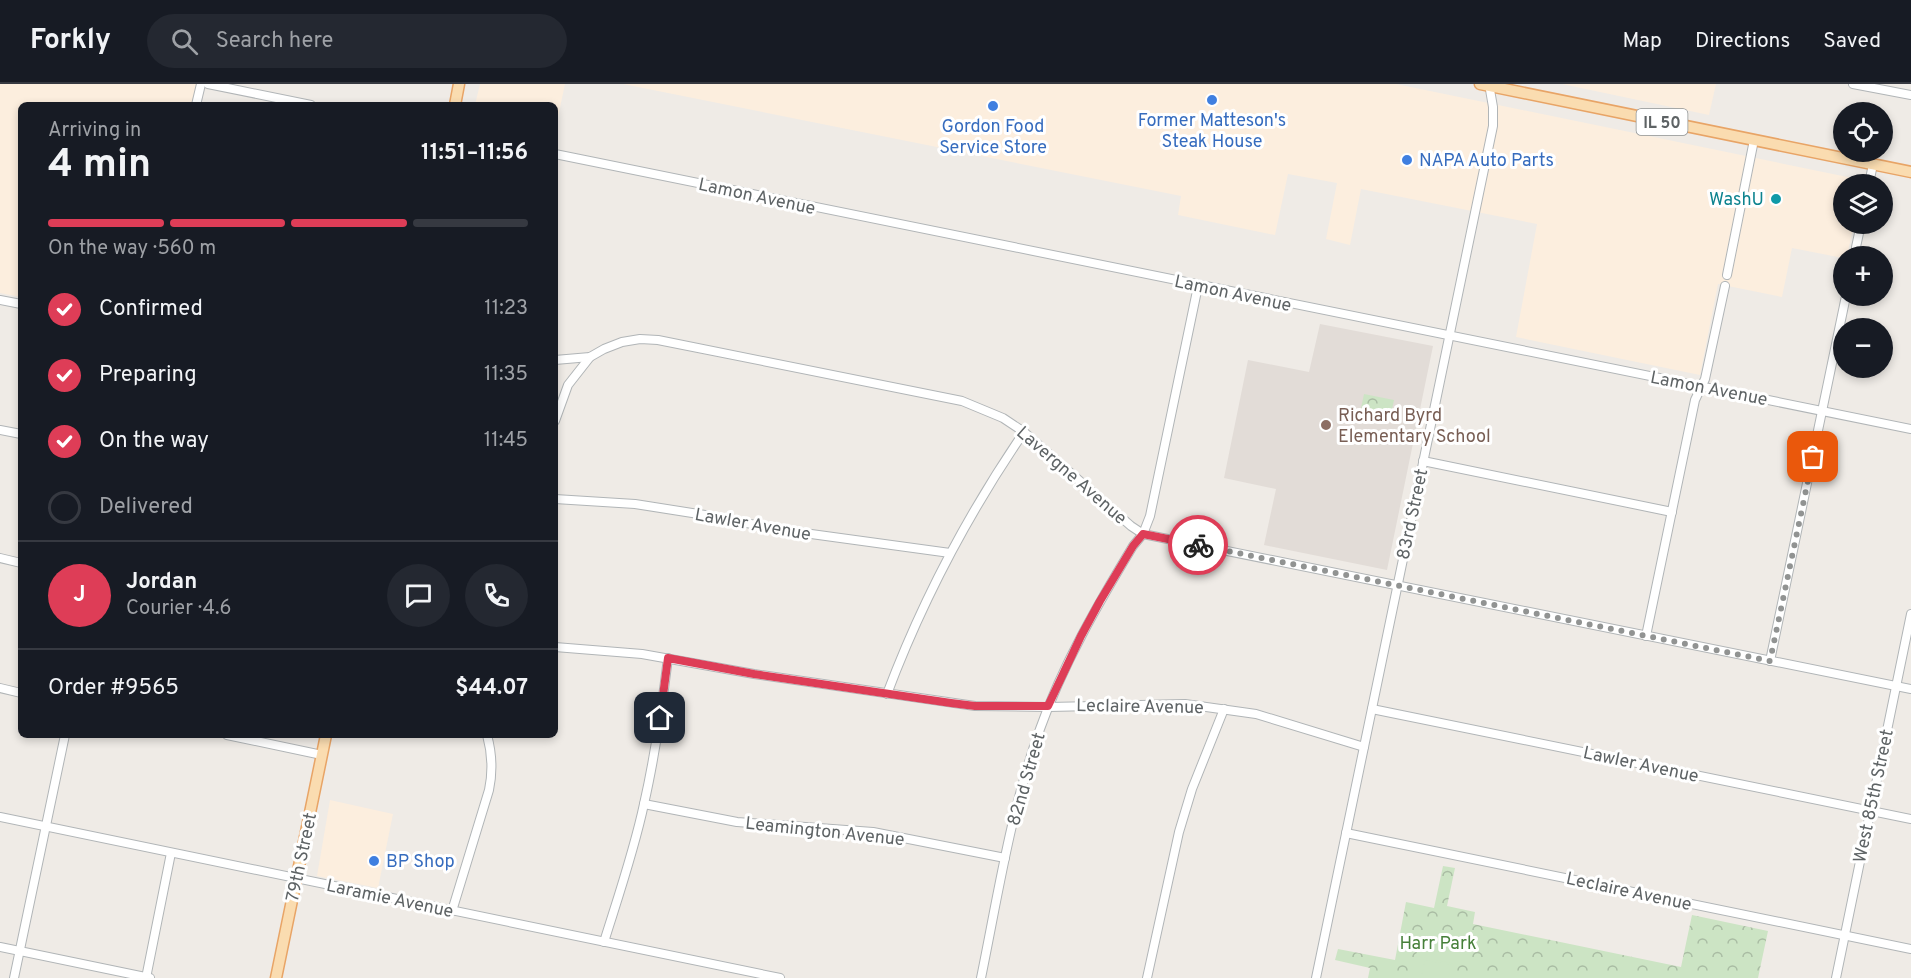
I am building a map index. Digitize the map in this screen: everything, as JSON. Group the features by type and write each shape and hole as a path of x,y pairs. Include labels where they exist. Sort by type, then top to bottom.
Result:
{"main road":[{"path":"456,102 459,84"},
{"name":"IL 50","path":"1486,85 1911,172"},
{"name":"79th Street","path":"276,978 325,738"}],"street":[{"path":"197,102 201,84"},
{"path":"208,84 296,102"},
{"path":"1853,84 1911,95"},
{"name":"83rd Street","path":"1316,978 1493,126 1493,107 1486,85"},
{"path":"1727,275 1754,140"},
{"name":"Lamon Avenue","path":"558,155 1448,337 1911,429"},
{"path":"1871,174 1873,164"},
{"name":"82nd Street","path":"981,978 1005,858 1029,759 1048,706 1095,609 1133,546 1143,534 1150,516 1198,286"},
{"path":"1646,636 1695,400 1705,379 1725,286"},
{"path":"0,300 18,303"},
{"path":"1770,661 1844,306"},
{"name":"Lavergne Avenue","path":"558,360 590,357 622,342 640,339 658,340 962,401 1003,417 1024,432 1143,534 1911,689"},
{"path":"558,413 568,385 590,357"},
{"path":"0,430 18,433"},
{"path":"887,694 909,637 950,553 992,479 1024,432"},
{"path":"1423,461 1672,512"},
{"name":"Lawler Avenue","path":"558,499 635,504 782,530 950,553"},
{"path":"0,558 18,562"},
{"name":"West 85th Street","path":"1836,978 1911,614"},
{"name":"Leclaire Avenue","path":"558,647 668,658 754,674 975,706 1185,704 1256,714 1364,747"},
{"path":"604,942 644,804 660,718 668,658"},
{"path":"0,688 18,692"},
{"path":"1147,978 1179,832 1192,789 1224,709"},
{"name":"Lawler Avenue","path":"1372,709 1911,819"},
{"path":"14,978 64,738"},
{"path":"242,738 322,754"},
{"path":"452,911 489,790 492,762 488,738"},
{"name":"Leamington Avenue","path":"644,804 737,822 873,832 1005,858"},
{"name":"Laramie Avenue","path":"0,817 780,978"},
{"name":"Leclaire Avenue","path":"1346,833 1911,948"},
{"path":"0,947 147,978 171,853"}],"shaded area":[{"path":"0,84 196,84 193,102 18,102 18,296 0,293"},
{"path":"480,84 565,84 558,117 558,102 476,102"},
{"path":"623,84 1396,84 1833,174 1833,234 1852,234 1849,246 1833,246 1833,256 1792,248 1782,297 1718,284 1700,375 1516,337 1537,224 1361,189 1350,245 1326,239 1337,183 1288,174 1275,235 1178,215 1181,196"},
{"path":"1562,84 1716,84 1709,115"},
{"name":"Richard Byrd Elementary School","path":"1320,324 1433,346 1387,570 1264,545 1276,489 1224,478 1248,360 1309,372"},
{"path":"330,800 393,814 378,888 317,876"}],"green space":[{"path":"1364,394 1394,400 1390,419 1360,413"},
{"name":"Harr Park","path":"1443,866 1455,868 1447,906 1475,912 1473,924 1681,967 1692,915 1768,931 1758,978 1368,978 1370,968 1335,960 1338,949 1395,960 1406,902 1434,908"},
{"path":"1420,935 1465,944 1461,965 1416,956"},
{"path":"1425,960 1451,965 1448,978 1421,978"}],"way so far":[{"path":"1198,545 1770,661 1813,457"}],"place":[{"name":"Former Matteson's Steak House","path":"1212,100"},
{"name":"Gordon Food Service Store","path":"993,106"},
{"name":"NAPA Auto Parts","path":"1407,160"},
{"name":"WashU","path":"1776,199"},
{"name":"Richard Byrd Elementary School","path":"1326,425"},
{"name":"BP Shop","path":"374,861"}],"route":[{"path":"660,718 668,658 754,674 951,703 975,706 1048,706 1100,601 1133,546 1143,534 1198,545"}]}
